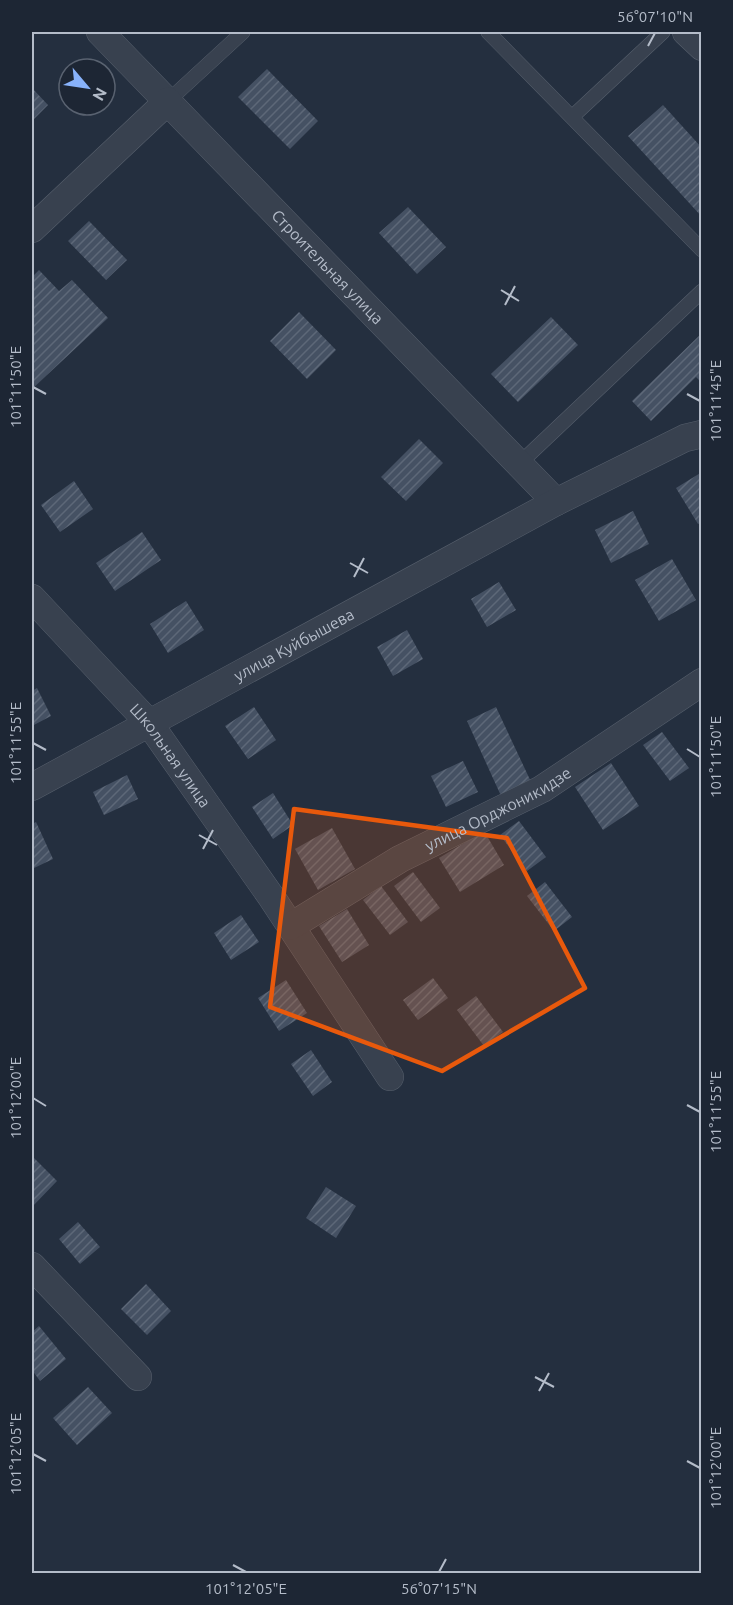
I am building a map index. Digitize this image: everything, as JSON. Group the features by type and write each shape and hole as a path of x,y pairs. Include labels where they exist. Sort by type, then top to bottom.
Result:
{"street":[{"name":"Строительная улица","path":"100,32 556,502"},
{"path":"686,32 702,47"},
{"path":"32,229 168,101"},
{"name":"улица Куйбышева","path":"32,787 556,502 685,438 702,434"},
{"name":"Школьная улица","path":"32,598 149,723 291,926 390,1077"},
{"name":"улица Орджоникидзе","path":"291,926 400,860 542,789 702,682"},
{"path":"32,1266 138,1377"}],"lane":[{"path":"168,101 243,32"},
{"path":"488,32 702,250"},
{"path":"572,117 663,32"},
{"path":"519,464 702,291"}],"highlighted area":[{"path":"294,809 507,838 585,988 442,1071 270,1007"}],"building":[{"path":"267,69 318,121 290,149 238,97"},
{"path":"32,88 48,105 32,121"},
{"path":"663,105 702,148 702,217 628,136"},
{"path":"408,207 446,247 417,274 379,233"},
{"path":"89,221 127,260 106,280 68,241"},
{"path":"39,270 59,291 72,280 108,318 32,389 32,277"},
{"path":"299,312 336,350 307,379 270,341"},
{"path":"551,317 578,345 518,402 491,374"},
{"path":"702,333 702,383 696,377 651,421 632,401"},
{"path":"419,439 443,463 406,501 381,477"},
{"path":"702,472 702,522 698,524 676,488"},
{"path":"74,481 93,509 60,532 41,505"},
{"path":"633,511 649,544 611,563 595,530"},
{"path":"142,532 161,560 115,591 96,563"},
{"path":"672,559 696,600 659,621 635,580"},
{"path":"499,582 516,610 487,627 471,599"},
{"path":"186,601 204,630 168,653 150,624"},
{"path":"407,630 423,659 393,676 377,647"},
{"path":"37,688 51,716 32,726 32,691"},
{"path":"254,707 276,740 248,759 225,726"},
{"path":"496,707 532,784 502,798 467,721"},
{"path":"662,732 689,768 670,781 643,745"},
{"path":"463,761 478,792 446,807 431,776"},
{"path":"611,763 639,806 603,830 575,787"},
{"path":"127,775 138,799 104,815 93,792"},
{"path":"273,793 293,825 273,839 252,807"},
{"path":"519,821 546,857 527,871 500,835"},
{"path":"36,822 53,859 32,869 32,824"},
{"path":"332,828 355,869 318,890 295,849"},
{"path":"484,831 504,865 460,892 439,858"},
{"path":"413,872 440,908 421,922 394,886"},
{"path":"545,882 572,917 554,931 527,896"},
{"path":"381,886 408,922 390,935 363,900"},
{"path":"347,909 369,945 342,962 319,926"},
{"path":"241,915 259,942 231,960 214,933"},
{"path":"433,978 448,998 418,1020 403,1000"},
{"path":"286,980 307,1013 279,1031 258,998"},
{"path":"476,996 503,1032 484,1046 457,1010"},
{"path":"311,1050 332,1082 313,1096 291,1064"},
{"path":"32,1156 57,1181 32,1207"},
{"path":"326,1187 356,1206 336,1238 306,1218"},
{"path":"78,1222 100,1247 80,1264 59,1239"},
{"path":"146,1284 171,1311 147,1335 121,1309"},
{"path":"39,1326 66,1359 40,1381 32,1370 32,1332"},
{"path":"88,1387 112,1413 77,1445 53,1418"}]}
